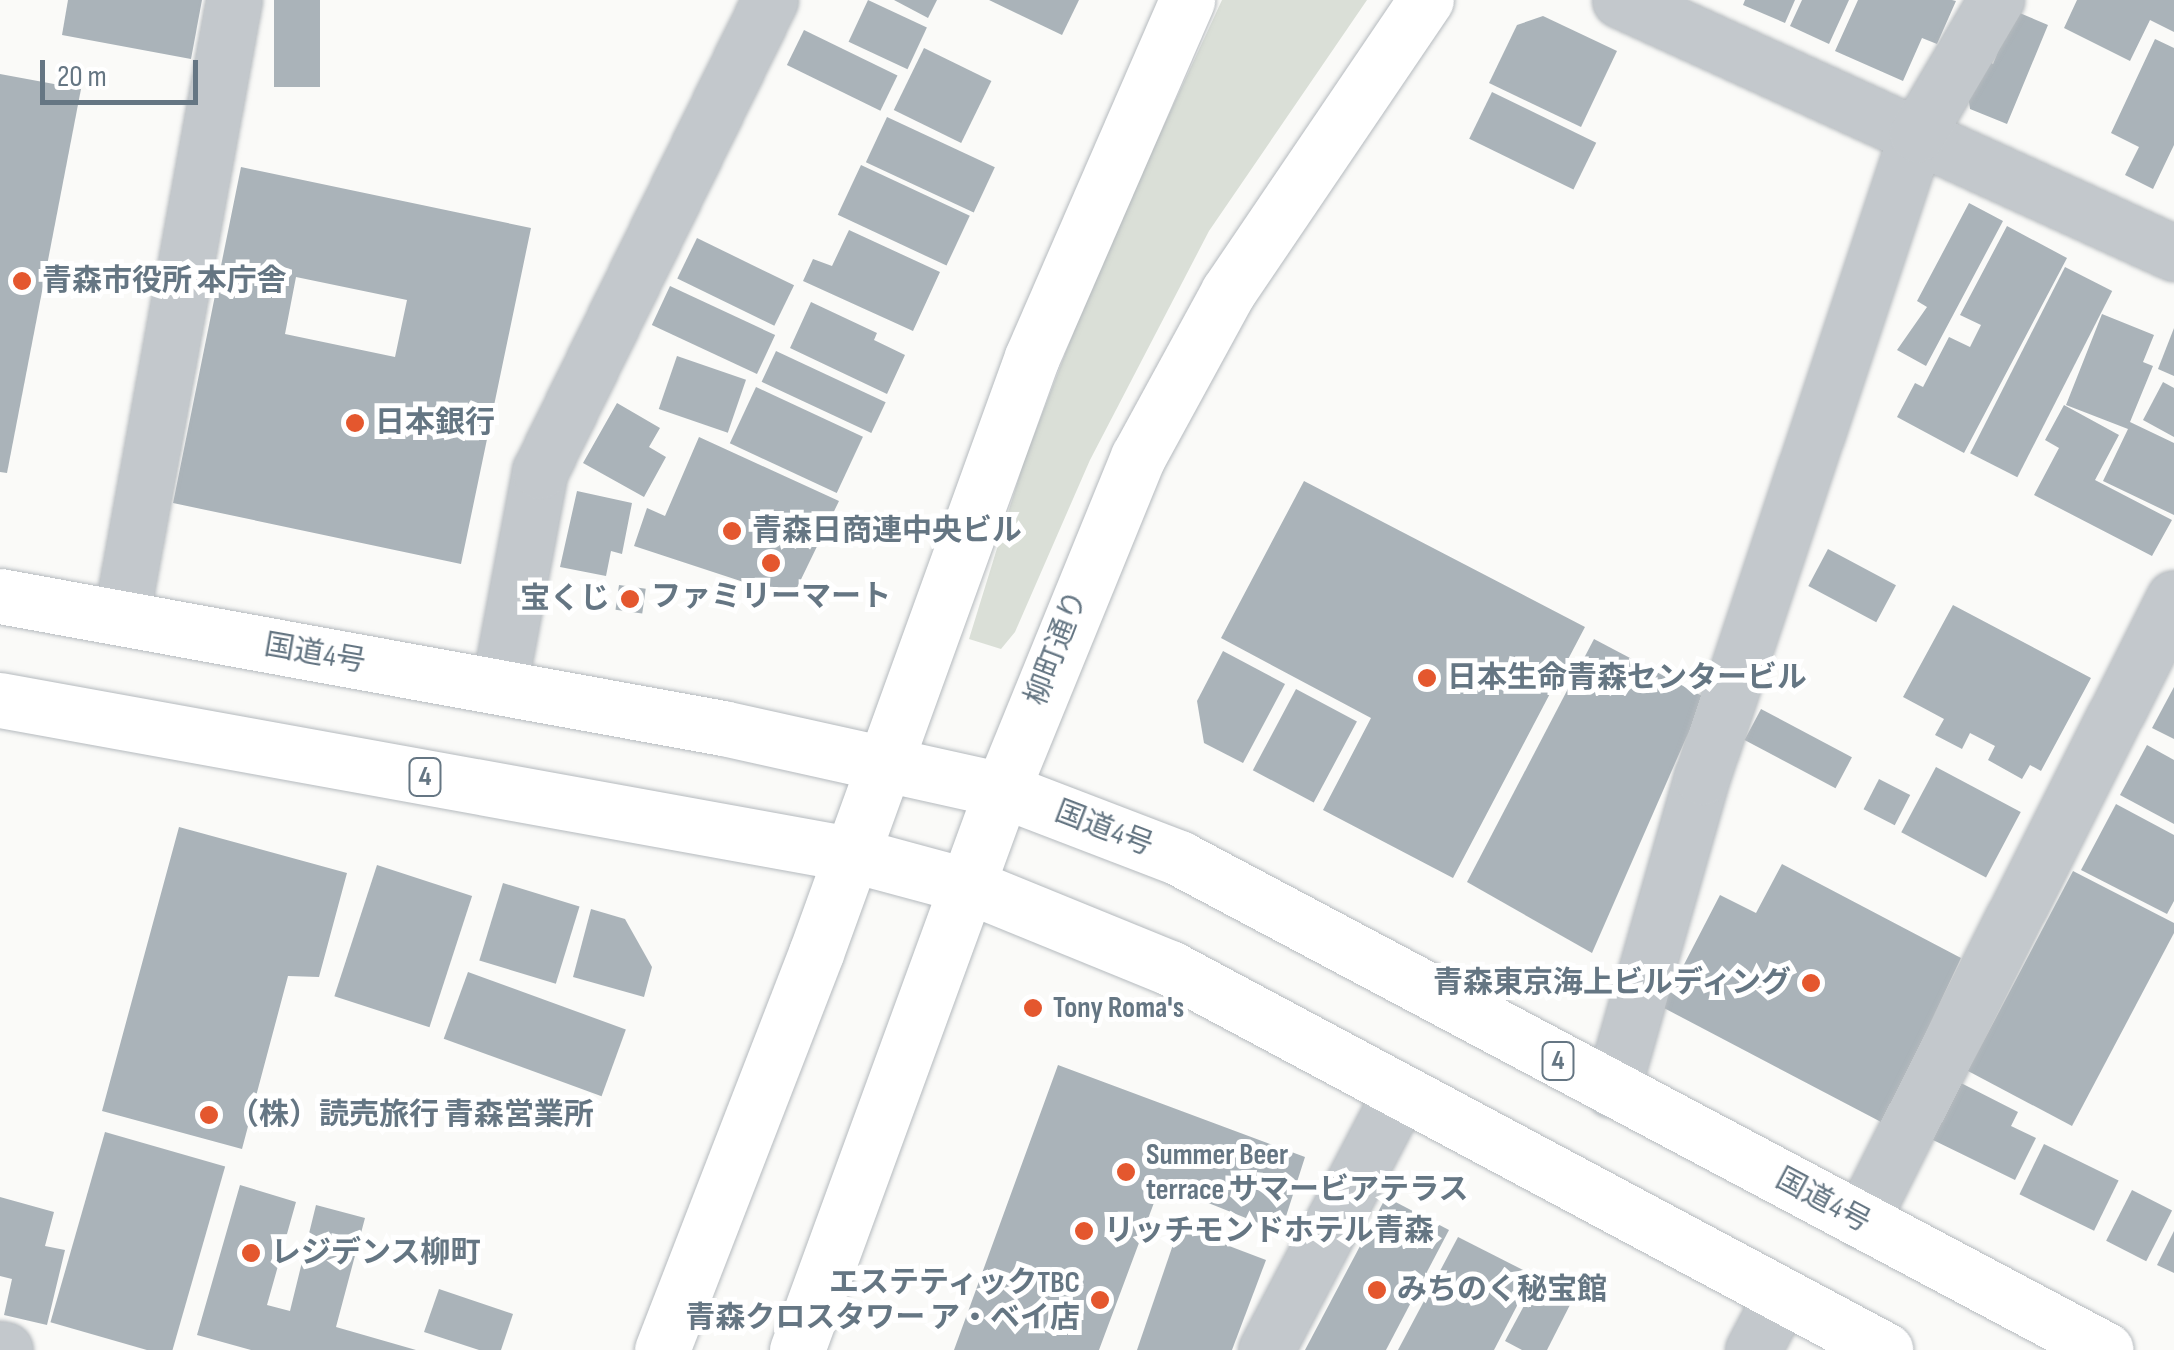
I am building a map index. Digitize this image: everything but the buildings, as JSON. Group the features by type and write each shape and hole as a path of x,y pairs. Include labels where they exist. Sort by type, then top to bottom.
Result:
{"main road":[{"path":"662,1350 850,854 881,758 1072,258 1187,0"},
{"name":"柳町通り","path":"798,1350 1002,790 1088,568 1193,352 1426,0"},
{"name":"国道4号","path":"0,596 881,758 1002,790 1179,858 2106,1350"},
{"name":"4","path":"0,700 850,854 969,886 1170,968 1885,1350"}],"street":[{"path":"120,618 234,0"},
{"path":"499,687 540,471 770,0"},
{"path":"1620,0 1708,18 1917,134 2174,253"},
{"path":"1612,1090 1702,777 1917,134 1996,0"},
{"path":"1861,1221 2174,598"},
{"path":"1266,1350 1401,1092"},
{"path":"1753,1350 1782,1295"}],"shaded area":[{"path":"1222,0 1367,0 1209,231 1090,460 1015,632 1001,649 969,639 1024,461 1100,263"}],"place":[{"name":"青森市役所 本庁舎","path":"22,281"},
{"name":"日本銀行","path":"355,423"},
{"name":"青森日商連中央ビル","path":"732,531"},
{"name":"ファミリーマート","path":"771,563"},
{"name":"宝くじ","path":"630,599"},
{"name":"日本生命青森センタービル","path":"1427,678"},
{"name":"青森東京海上ビルディング","path":"1811,983"},
{"name":"Tony Roma's","path":"1033,1008"},
{"name":"（株）読売旅行 青森営業所","path":"209,1115"},
{"name":"Summer Beer terrace サマービアテラス","path":"1126,1172"},
{"name":"リッチモンドホテル青森","path":"1084,1231"},
{"name":"レジデンス柳町","path":"251,1253"},
{"name":"みちのく秘宝館","path":"1377,1290"},
{"name":"エステティックTBC 青森クロスタワー ア・ベイ店","path":"1100,1300"}]}
